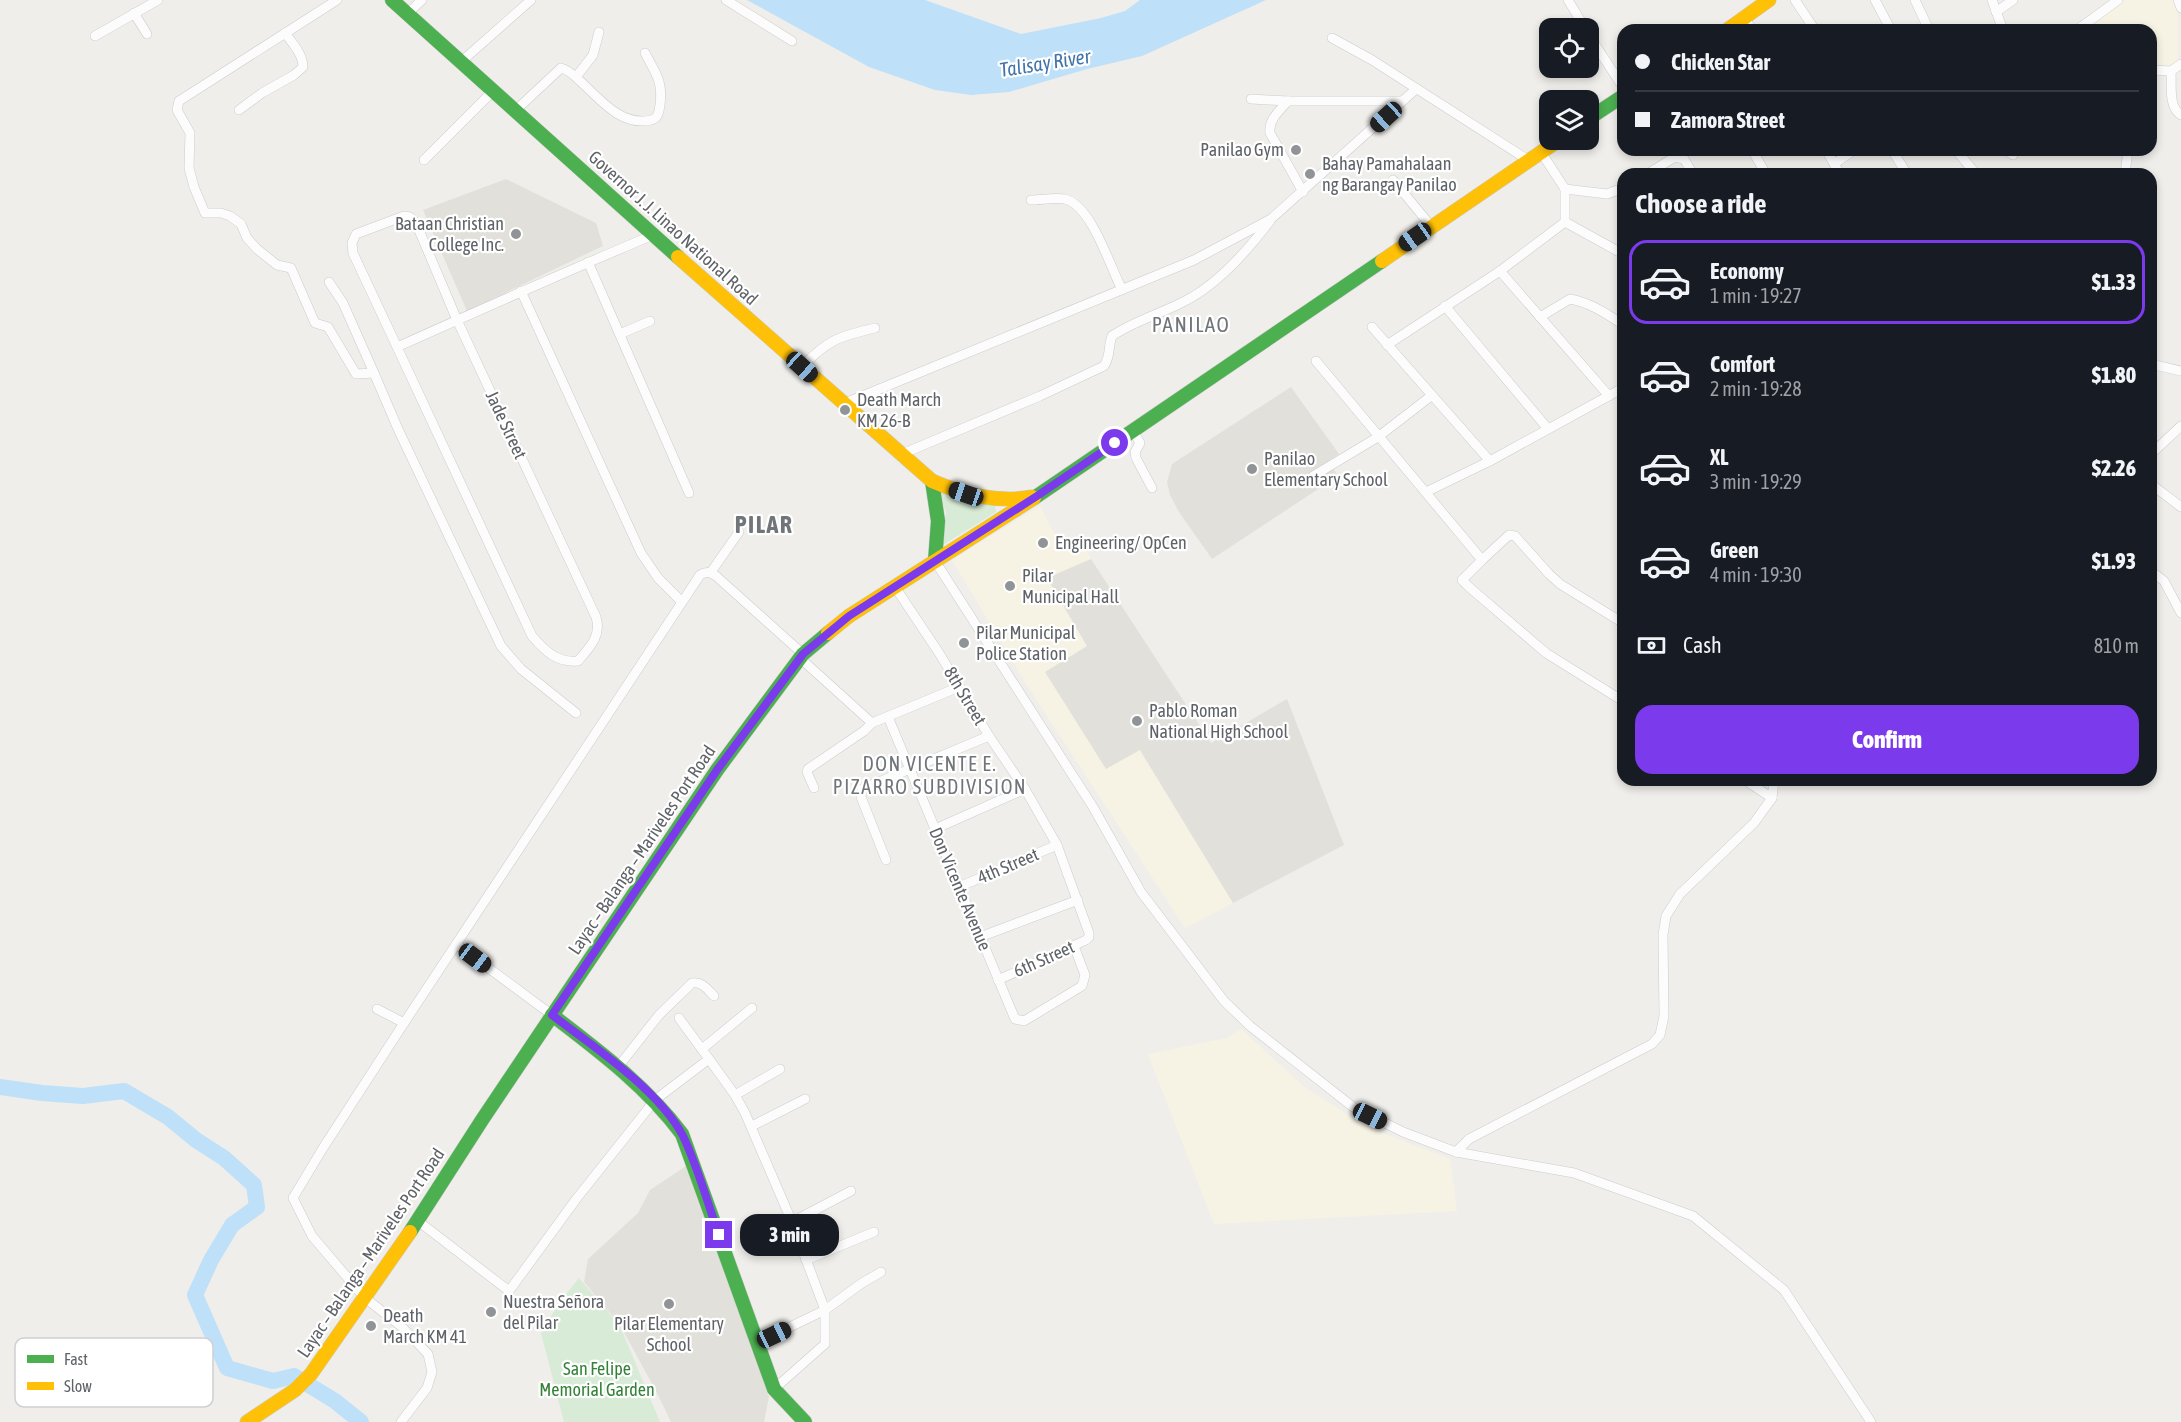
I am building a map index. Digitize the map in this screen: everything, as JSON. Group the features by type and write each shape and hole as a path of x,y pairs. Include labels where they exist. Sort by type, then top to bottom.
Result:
{"main road":[{"name":"Governor J. J. Linao National Road","path":"392,0 653,235 932,481 966,494 987,498 1023,499 1037,496"},
{"path":"1748,24 1769,0"},
{"path":"1599,112 1617,100"},
{"name":"Layac – Balanga – Mariveles Port Road","path":"247,1422 295,1390 311,1374 418,1221 482,1120 717,770 802,656 846,619 1037,496 1544,150"},
{"path":"932,481 938,502 940,524 935,561"},
{"path":"552,1015 618,1067 655,1100 673,1120 688,1149 774,1389 805,1422"}],"street":[{"path":"95,36 158,0"},
{"path":"337,0 178,104 177,110 190,133 189,168 194,187 206,213 221,213 230,216 241,224 247,238 257,249 277,265 291,268 315,323 328,327 356,374 374,373"},
{"path":"407,14 422,0"},
{"path":"462,61 531,0"},
{"path":"726,0 792,40"},
{"path":"1568,0 1579,18"},
{"path":"1795,0 1811,24"},
{"path":"1875,0 1888,24"},
{"path":"1915,0 1926,24"},
{"path":"1992,0 2000,24"},
{"path":"1996,12 2013,0"},
{"path":"2085,24 2118,0"},
{"path":"2178,0 2181,8"},
{"path":"134,13 147,34"},
{"path":"576,77 593,55 599,32"},
{"path":"239,110 303,67 298,52 285,33"},
{"path":"1332,38 1372,60 1528,160"},
{"path":"1599,51 1617,78"},
{"path":"516,110 561,68 576,77 618,115 632,120 652,120 656,118 659,111 661,85 645,53"},
{"path":"2157,70 2171,71 2181,64"},
{"path":"2171,71 2172,104 2176,112 2181,115"},
{"path":"843,404 1194,260 1271,219 1416,89"},
{"path":"424,160 494,90"},
{"path":"1251,99 1402,101"},
{"path":"1288,101 1271,121 1270,133 1303,192"},
{"path":"1541,152 1565,189 1565,222"},
{"path":"1656,168 1675,156 1684,159 1689,168"},
{"path":"1829,156 1836,168"},
{"path":"1834,164 1845,156"},
{"path":"1961,156 1971,168"},
{"path":"1393,180 1431,226"},
{"path":"1565,189 1606,194 1617,190"},
{"path":"1031,200 1064,199 1081,208 1091,223 1122,290"},
{"name":"Jade Street","path":"404,216 410,217 416,223 458,320 599,626 597,635 578,661 564,661 554,657 532,636 353,252 352,243 356,234 404,216"},
{"path":"902,454 1040,396 1104,366 1108,360 1112,336 1194,297 1233,263 1271,219"},
{"path":"1565,222 1617,251"},
{"path":"1387,345 1500,271 1565,222"},
{"path":"397,347 653,235"},
{"path":"588,262 689,493"},
{"path":"1500,271 1609,396"},
{"path":"330,282 343,303 398,429 501,646 520,669 576,713"},
{"path":"521,291 641,553 658,578 682,602"},
{"path":"1540,317 1570,300 1617,322"},
{"path":"1445,306 1548,429"},
{"path":"620,334 650,321"},
{"path":"1372,327 1490,461"},
{"path":"802,367 814,354 836,338 875,328"},
{"path":"1316,361 1482,560"},
{"path":"2157,365 2181,371"},
{"path":"1426,492 1490,461 1617,391"},
{"path":"1313,476 1378,437 1431,396"},
{"path":"2157,449 2180,428"},
{"path":"1132,431 1140,443 1135,452 1136,458 1152,489"},
{"path":"2157,489 2181,507"},
{"path":"711,572 739,532"},
{"path":"1617,619 1560,584 1515,536 1509,535 1503,539 1462,580 1546,653 1617,697"},
{"path":"935,561 1093,807 1141,892 1224,1001 1250,1026 1353,1107 1403,1132 1456,1152 1574,1173 1693,1216 1784,1290 1871,1422"},
{"path":"401,1422 427,1388 432,1372 428,1354 402,1327 364,1297 312,1236 293,1198 404,1023 700,575 711,572 872,723"},
{"path":"2157,576 2164,581 2181,613"},
{"name":"8th Street","path":"895,587 1025,789 1057,845 1078,900 1089,938"},
{"path":"814,788 807,772 810,766 864,731 872,723 959,687"},
{"name":"Don Vicente Avenue","path":"888,717 1015,1019 1024,1021 1082,986 1085,975 1074,946"},
{"path":"886,860 861,797 862,789 989,736"},
{"path":"1754,786 1772,798"},
{"path":"1456,1152 1469,1139 1652,1044 1660,1035 1664,1016 1663,935 1666,916 1680,894 1754,823 1772,798 1773,786"},
{"path":"935,829 1025,789"},
{"name":"4th Street","path":"959,887 1057,845"},
{"path":"980,937 1078,900"},
{"name":"6th Street","path":"998,980 1089,938"},
{"path":"456,944 552,1015"},
{"path":"618,1067 658,1015 692,983 702,984 714,996"},
{"path":"702,1049 752,1008"},
{"path":"377,1009 404,1023"},
{"path":"679,1018 735,1095 752,1126 825,1310 825,1344 774,1389"},
{"path":"418,1221 509,1291 577,1198 655,1100 709,1059"},
{"path":"735,1095 780,1069"},
{"path":"752,1126 805,1099"},
{"path":"792,1222 851,1191"},
{"path":"806,1260 874,1232"},
{"path":"757,1343 825,1310 881,1272"}],"shaded area":[{"path":"2126,0 2174,0 2178,8 2178,61 2173,66 2157,65 2157,24 2090,24"},
{"name":"Bataan Christian College Inc.","path":"506,179 596,223 603,246 467,311 423,210"},
{"name":"Panilao Elementary School","path":"1291,387 1339,454 1329,461 1338,476 1212,559 1179,512 1170,495 1167,482 1172,464"},
{"path":"1040,506 1061,546 1081,538 1091,559 1048,578 1087,646 1045,672 1106,769 1139,749 1233,903 1185,928 1025,682 952,560"},
{"name":"Pablo Roman National High School","path":"1091,559 1211,743 1287,699 1344,845 1233,903 1140,750 1106,769 1045,672 1087,646 1047,578"},
{"path":"1241,1029 1303,1086 1367,1127 1450,1159 1457,1211 1214,1224 1148,1054 1227,1038"},
{"name":"Pilar Elementary School","path":"689,1164 769,1397 764,1422 671,1422 620,1325 584,1282 588,1259 638,1213 650,1190"}],"green space":[{"path":"938,488 995,505 996,512 941,546 946,513"},
{"name":"San Felipe Memorial Garden","path":"579,1278 620,1326 660,1422 564,1422 541,1333 559,1303"}],"water":[{"name":"Talisay River","path":"747,0 925,0 1021,34 1101,18 1125,11 1140,0 1266,0 1142,56 1087,69 1009,92 971,95 935,90 869,67"}],"waterway":[{"path":"0,1087 83,1096 124,1091 168,1117 196,1140 224,1158 254,1185 257,1207 232,1225 211,1260 195,1295 227,1368 273,1381 294,1376 335,1401 361,1422"}],"traffic: fast":[{"path":"392,0 678,257"},
{"path":"1599,112 1617,100"},
{"path":"1034,498 1382,261"},
{"path":"932,481 938,521 935,561"},
{"path":"410,1232 482,1120 717,770 803,654 828,633"},
{"path":"552,1015 637,1085 682,1134 774,1389 805,1422"}],"traffic: slow":[{"path":"1735,24 1769,0"},
{"path":"1382,261 1544,150"},
{"path":"678,257 932,481 981,497 1006,499 1032,497"},
{"path":"828,633 849,616 1034,498"},
{"path":"247,1422 295,1390 311,1374 410,1232"}],"place":[{"name":"Panilao Gym","path":"1296,150"},
{"name":"Bahay Pamahalaan ng Barangay Panilao","path":"1310,174"},
{"name":"Bataan Christian College Inc.","path":"516,234"},
{"name":"Death March KM 26-B","path":"845,410"},
{"name":"Panilao Elementary School","path":"1252,469"},
{"name":"Engineering/ OpCen","path":"1043,543"},
{"name":"Pilar Municipal Hall","path":"1010,586"},
{"name":"Pilar Municipal Police Station","path":"964,643"},
{"name":"Pablo Roman National High School","path":"1137,721"},
{"name":"Pilar Elementary School","path":"669,1304"},
{"name":"Nuestra Señora del Pilar","path":"491,1312"},
{"name":"Death March KM 41","path":"371,1326"}],"district":[{"name":"PANILAO","path":"1191,325"},
{"name":"PILAR","path":"764,525"},
{"name":"DON VICENTE E. PIZARRO SUBDIVISION","path":"930,776"}],"route":[{"path":"719,1235 682,1134 673,1120 637,1083 552,1015 717,770 803,654 849,616 1037,496 1115,443"}]}
